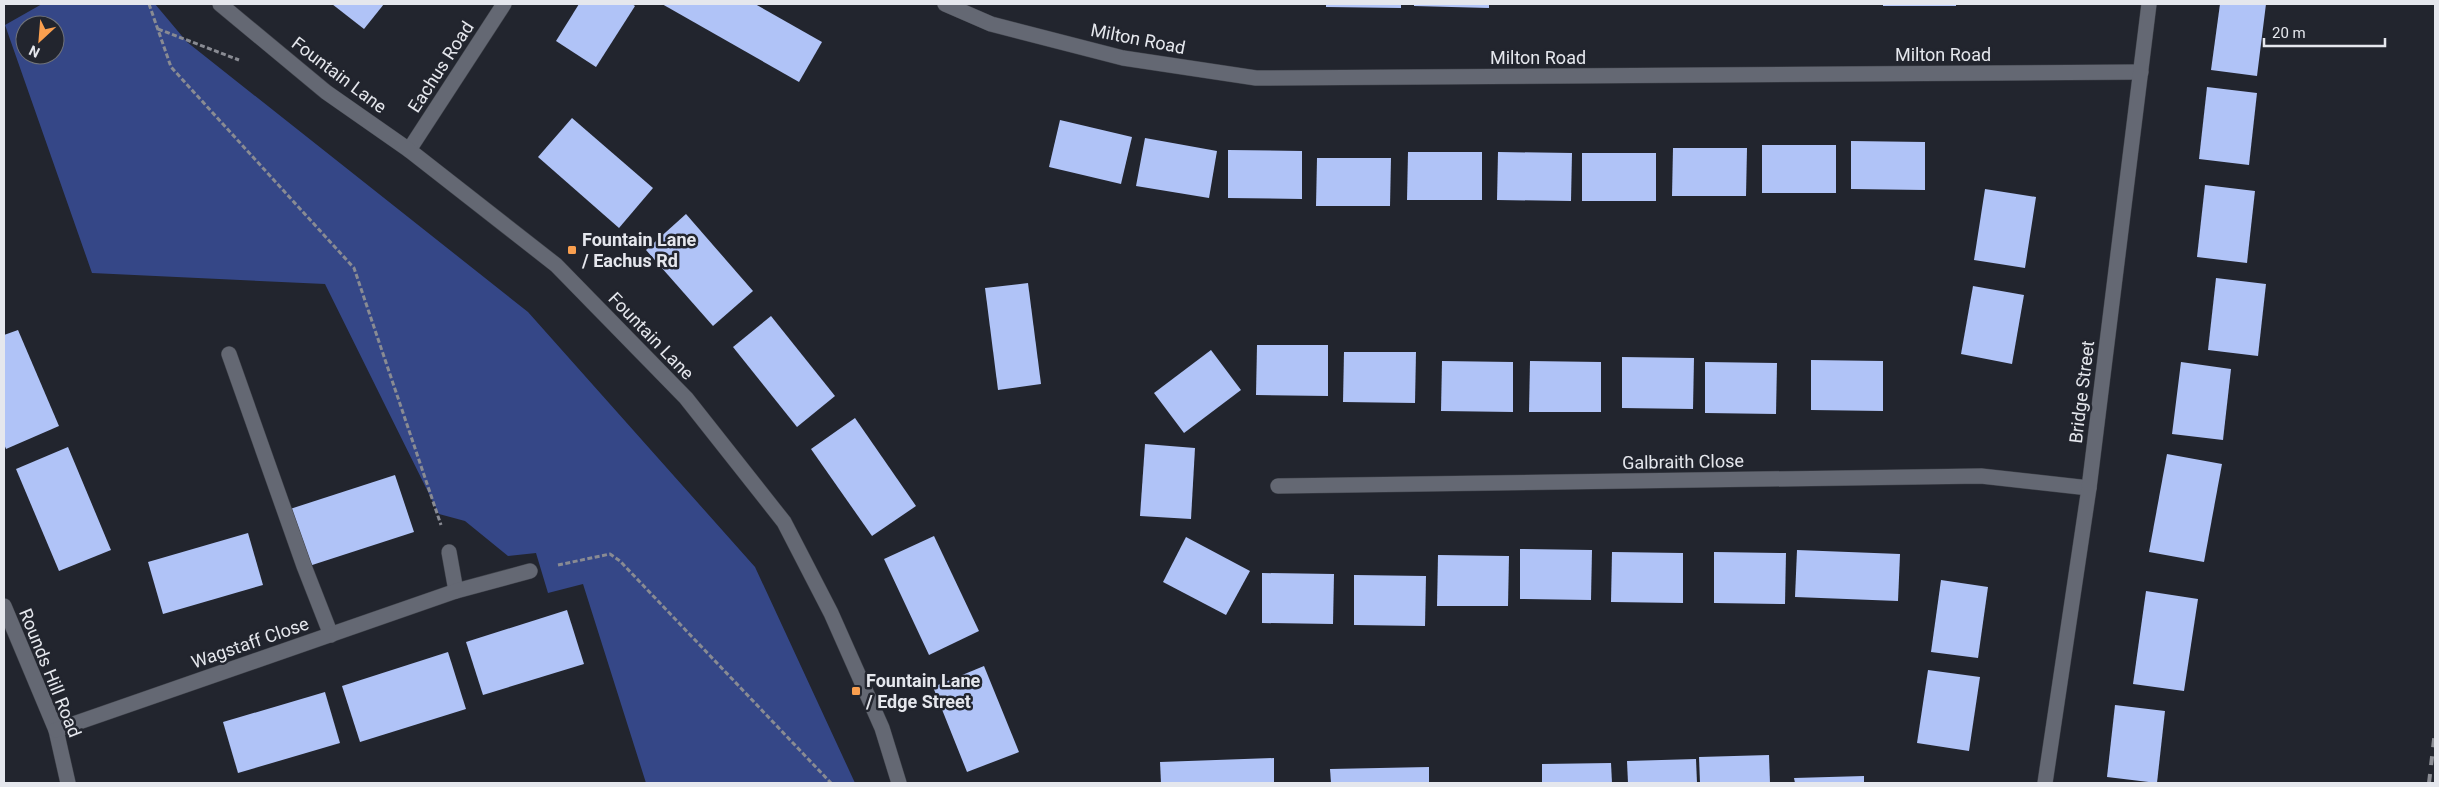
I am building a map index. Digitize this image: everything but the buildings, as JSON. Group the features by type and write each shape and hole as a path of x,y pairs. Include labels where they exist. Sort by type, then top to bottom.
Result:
{"street":[{"name":"Fountain Lane","path":"220,4 326,92 409,150 556,266 686,398 784,522 831,613 882,728 899,783"},
{"name":"Eachus Road","path":"409,150 504,4"},
{"name":"Milton Road","path":"944,4 991,24 1122,58 1256,78 2141,72"},
{"name":"Bridge Street","path":"2046,783 2089,488 2149,4"},
{"path":"229,354 304,566 331,634"},
{"name":"Galbraith Close","path":"1278,486 1981,476 2089,488"},
{"path":"449,552 456,591"},
{"name":"Wagstaff Close","path":"56,730 456,591 530,571"},
{"name":"Rounds Hill Road","path":"4,606 56,730 68,783"}],"path":[{"path":"149,4 171,67 354,268 449,552"},
{"path":"158,29 254,65 286,59"},
{"path":"530,571 610,554 620,561 831,783"}],"shaded area":[{"path":"42,4 155,4 187,42 528,312 755,567 855,783 646,783 583,584 548,593 536,553 508,556 465,521 439,514 325,284 92,273 19,65 65,65 65,15 23,15"},
{"path":"15,19 15,54 5,25"}],"railway":[{"path":"2429,783 2435,731"}],"place":[{"name":"Fountain Lane / Eachus Rd","path":"572,250"},
{"name":"Fountain Lane / Edge Street","path":"856,691"}]}
